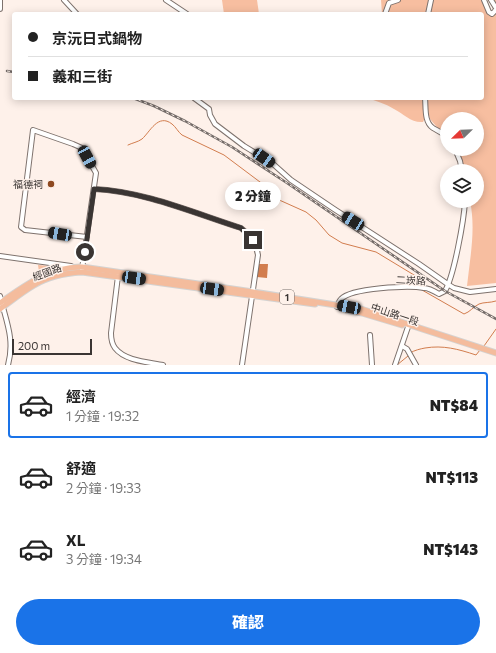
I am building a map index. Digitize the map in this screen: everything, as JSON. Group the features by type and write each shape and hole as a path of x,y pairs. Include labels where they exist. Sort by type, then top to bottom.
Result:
{"main road":[{"name":"中山路一段","path":"72,266 118,276 253,294"},
{"name":"經國路","path":"1,305 22,287 39,277 72,266"},
{"name":"中山路一段","path":"82,269 337,306 496,353"},
{"name":"經國路","path":"1,305 41,282 82,269"},
{"name":"中山路一段","path":"408,326 496,356"}],"street":[{"path":"0,0 0,9"},
{"path":"64,0 75,12"},
{"path":"166,0 184,12"},
{"path":"385,12 389,3 398,0"},
{"path":"428,12 431,0"},
{"path":"484,0 489,12 492,14 496,8 491,0"},
{"path":"197,100 209,109 210,115 215,124 244,146 272,163 291,180 334,210 419,264 449,285 454,288 470,292 496,289"},
{"path":"425,100 427,121 433,128 440,132"},
{"path":"82,269 87,237 94,189 96,173 82,148 33,130 21,227 25,230 87,237"},
{"path":"94,189 110,189 144,196 241,228 253,240 258,255 242,365"},
{"path":"449,285 464,208"},
{"name":"中山路一段","path":"0,256 72,266"},
{"path":"118,276 111,333 114,348 127,357 163,365"},
{"name":"二崁路","path":"337,306 342,298 356,292 398,286 426,288 439,294 445,291 449,285"},
{"path":"0,296 12,346 8,365"},
{"path":"395,365 408,326"},
{"path":"370,335 372,365"},
{"path":"402,346 407,349 416,365"}],"shaded area":[{"path":"222,0 257,0 259,12 224,12"},
{"path":"381,0 485,0 489,10 492,11 494,10 489,0 496,0 496,283 467,286 471,254 471,208 484,208 484,164 460,164 457,156 484,156 484,112 440,112 440,131 430,119 427,100 484,100 484,12 429,12 432,1 428,3 426,12 382,12"},
{"path":"373,100 424,100 424,120 423,122 415,121"},
{"path":"259,264 268,264 267,278 257,277"},
{"path":"38,265 59,267 59,268 39,272"}],"waterway":[{"path":"128,145 142,139 158,122 167,121 182,135 224,155 268,188 277,199 306,212 316,220 329,235 342,243 376,252 419,278 420,285"},
{"path":"422,290 464,314 479,304 496,301"},
{"path":"484,346 496,329"},
{"path":"410,353 419,349 432,347 450,348 476,355 480,350"},
{"path":"397,365 408,356"}],"railway":[{"path":"7,71 12,72"},
{"path":"138,100 185,121 232,147 445,291 496,319"}],"place":[{"name":"福德祠","path":"51,184"}],"route":[{"path":"85,252 94,189 110,189 144,196 241,228 253,240"}]}
